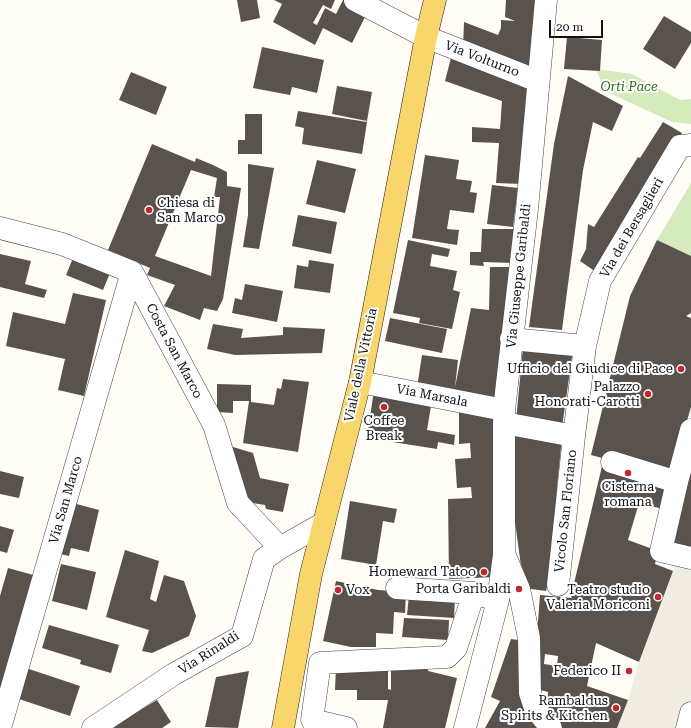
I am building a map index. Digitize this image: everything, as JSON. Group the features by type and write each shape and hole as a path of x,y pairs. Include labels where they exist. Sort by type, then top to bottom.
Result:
{"main road":[{"name":"Viale della Vittoria","path":"283,728 311,574 360,382 426,37 435,0"}],"street":[{"name":"Via Volturno","path":"355,0 426,37 538,81"},
{"name":"Via Giuseppe Garibaldi","path":"465,728 498,600 504,555 499,413 512,339 527,209 546,0"},
{"name":"Via dei Bersaglieri","path":"585,346 600,281 680,146 691,145"},
{"path":"0,228 62,244 132,272"},
{"name":"Costa San Marco","path":"132,272 214,425 238,503 280,548"},
{"name":"Via San Marco","path":"0,728 132,272"},
{"path":"512,339 585,346 574,436"},
{"name":"Via Marsala","path":"360,382 499,413"},
{"name":"Vicolo San Floriano","path":"499,413 574,436 558,585"},
{"path":"684,556 662,551 677,482 691,430"},
{"path":"612,462 677,482"},
{"name":"Via Rinaldi","path":"93,728 174,674 242,636 264,559 280,548 324,523"},
{"path":"504,555 519,589 529,638 530,693 535,708 551,728"},
{"path":"397,588 474,593 498,600"},
{"path":"346,728 312,720 320,663 447,657 456,648 474,593"},
{"path":"687,728 691,713"}],"green space":[{"name":"Orti Pace","path":"596,69 632,74 680,100 691,99 691,124 672,122 605,91"},
{"path":"691,183 691,256 657,240"}],"shaded area":[{"path":"679,550 691,553 691,728 617,728 628,700 639,662 673,571"}],"building":[{"path":"237,0 257,0 260,18 241,22"},
{"path":"274,0 335,0 331,9 323,5 313,23 317,25 325,8 336,14 343,0 347,0 368,11 352,43 323,28 315,45 273,22 282,4"},
{"path":"506,0 537,0 536,48 527,72 463,47 464,22 498,35 501,28 501,20 515,21 505,17"},
{"path":"664,16 691,32 691,43 675,69 643,49"},
{"path":"567,37 602,40 600,71 564,69"},
{"path":"262,47 324,60 317,93 292,87 290,95 253,88"},
{"path":"452,54 528,84 521,184 496,183 499,143 472,142 472,127 500,129 502,101 445,81"},
{"path":"131,72 167,87 156,115 119,100"},
{"path":"568,76 623,106 612,131 593,122 583,170 562,330 529,327 554,144"},
{"path":"337,86 372,92 367,121 332,114"},
{"path":"298,111 367,122 362,154 302,144 304,128 295,126"},
{"path":"245,114 262,114 262,154 238,154 238,140 245,140"},
{"path":"663,122 682,133 629,221 596,272 580,261 586,249 588,224 594,227 638,157 640,158"},
{"path":"152,144 195,162 196,158 213,165 227,172 227,186 241,188 223,299 217,311 204,308 200,320 164,306 175,285 147,275 150,268 108,250","holes":["191,170 217,178 214,197 220,197 211,276 155,256"]},
{"path":"425,155 459,160 456,179 472,181 470,192 477,193 474,213 450,210 447,229 459,230 457,245 412,238"},
{"path":"317,160 356,169 345,213 306,204"},
{"path":"248,164 274,168 259,249 243,247 248,215"},
{"path":"492,185 518,188 513,227 487,224"},
{"path":"298,215 337,222 331,254 292,246"},
{"path":"482,229 514,229 513,263 483,262 484,266 470,265 470,252 481,252"},
{"path":"408,240 450,249 448,257 432,254 430,266 457,271 453,290 460,292 452,329 419,323 420,318 393,313"},
{"name":"Palazzo Honorati-Carotti","path":"657,240 691,256 691,313 686,316 691,318 691,407 679,448 673,477 591,455 630,296"},
{"path":"0,254 31,261 25,284 47,290 44,298 0,287"},
{"path":"73,258 110,273 103,290 66,275"},
{"path":"309,260 334,264 330,293 294,288 297,265 308,267"},
{"path":"490,267 514,267 500,406 417,388 422,355 458,360 455,387 471,308 489,310"},
{"path":"245,284 283,291 277,322 232,313 235,298 242,300"},
{"path":"73,293 106,300 84,396 58,390 65,359 6,346 13,312 65,324"},
{"path":"390,318 447,329 442,353 385,341"},
{"path":"213,324 243,329 241,338 283,335 283,327 325,329 322,353 235,355 207,349"},
{"path":"523,347 572,356 562,428 516,421"},
{"path":"283,379 309,382 298,452 243,443 249,401 233,401 233,413 217,412 217,384 251,385 251,402 274,405 277,388 281,389"},
{"path":"374,390 432,400 427,430 455,435 454,445 438,442 437,449 367,438"},
{"path":"459,410 500,416 495,577 449,579 448,499 472,498 471,487 457,488 455,459 471,458 470,443 459,444"},
{"path":"515,431 562,438 557,487 554,554 546,591 524,588 513,507"},
{"path":"691,444 691,552 670,548"},
{"path":"233,447 253,453 260,478 289,484 283,512 266,509 265,505 246,502 227,449"},
{"path":"603,462 674,483 667,510 639,503 628,540 658,551 655,564 673,571 639,662 596,643 587,686 628,700 617,728 562,728 546,719 548,692 533,688 540,595 572,598 571,596","holes":["545,654 558,656 557,666 544,664"]},
{"path":"0,471 24,477 19,498 0,494"},
{"path":"350,501 397,509 394,523 383,521 376,565 341,559"},
{"path":"69,502 99,510 89,552 71,548 69,556 56,553"},
{"path":"0,526 14,530 7,553 0,551"},
{"path":"125,550 159,561 150,599 156,602 164,575 184,581 196,616 189,636 152,653 142,651 149,630 106,617"},
{"path":"61,564 96,572 87,610 52,601"},
{"path":"8,568 37,576 0,703 0,596"},
{"path":"336,581 378,590 406,592 405,613 394,612 393,634 376,633 376,647 351,647 323,641"},
{"path":"409,595 455,598 454,618 407,615"},
{"path":"404,618 449,620 448,640 402,637"},
{"path":"49,625 119,645 111,673 80,664 81,660 42,648"},
{"path":"511,639 525,641 547,728 485,728 500,701 491,697"},
{"path":"336,666 388,666 388,689 391,690 391,668 427,666 428,671 457,678 445,728 383,728 388,700 357,700 357,690 335,690"},
{"path":"23,667 80,686 70,716 13,697"},
{"path":"249,671 238,728 205,727 216,677"},
{"path":"157,700 171,722 162,728 110,728"}],"place":[{"name":"Chiesa di San Marco","path":"149,210"},
{"name":"Ufficio del Giudice di Pace","path":"681,369"},
{"name":"Palazzo Honorati-Carotti","path":"648,394"},
{"name":"Coffee Break","path":"384,407"},
{"name":"Cisterna romana","path":"628,473"},
{"name":"Homeward Tatoo","path":"484,572"},
{"name":"Porta Garibaldi","path":"519,589"},
{"name":"Vox","path":"338,590"},
{"name":"Teatro studio Valeria Moriconi","path":"658,597"},
{"name":"Federico II","path":"629,671"},
{"name":"Rambaldus Spirits & Kitchen","path":"616,708"}]}
